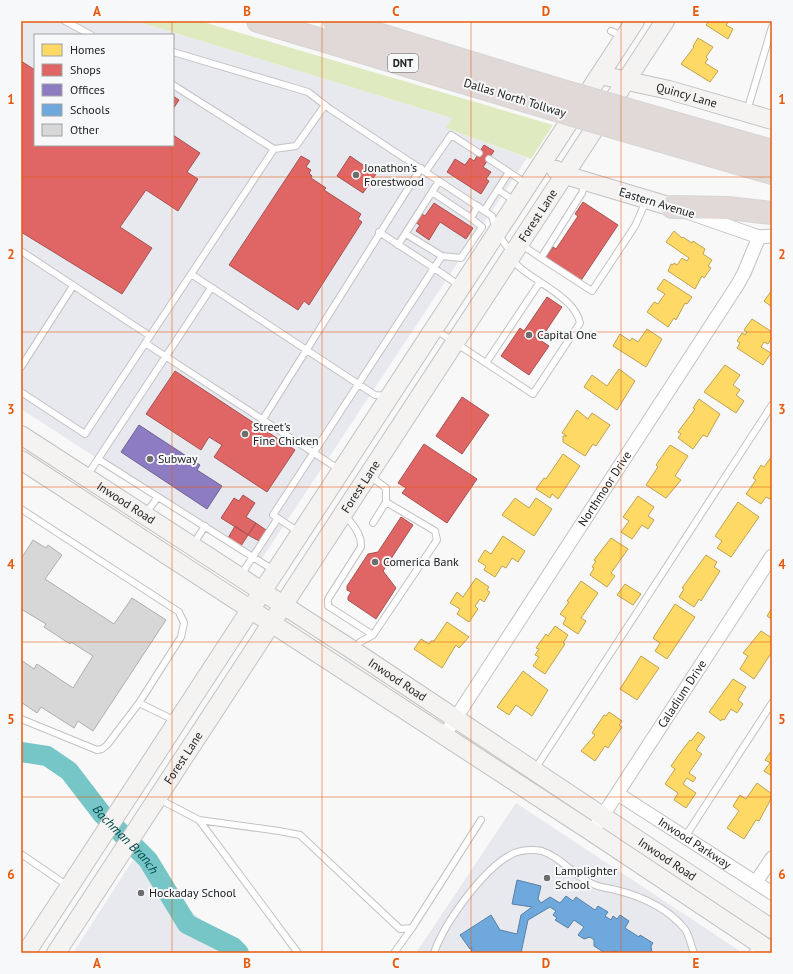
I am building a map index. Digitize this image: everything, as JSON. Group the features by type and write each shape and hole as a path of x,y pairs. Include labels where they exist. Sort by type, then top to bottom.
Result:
{"highway":[{"name":"Dallas North Tollway","path":"258,21 546,108 772,173"},
{"name":"Dallas North Tollway","path":"335,21 639,113 772,151"},
{"path":"672,207 728,208 772,213"}],"main road":[{"path":"26,953 544,162 600,75 618,34 635,21"},
{"name":"Forest Lane","path":"56,953 628,81 665,21"},
{"path":"653,41 650,67 655,80 669,90"},
{"name":"Quincy Lane","path":"600,75 669,90 772,120"},
{"name":"Eastern Avenue","path":"544,162 565,175 672,207"},
{"path":"390,397 411,411"},
{"name":"Inwood Road","path":"21,435 354,651 771,928"},
{"path":"344,513 341,503 356,470 359,444"},
{"name":"Inwood Road","path":"21,460 592,832 761,949"},
{"path":"133,534 145,515"},
{"path":"761,949 771,928"}],"street":[{"name":"Eastern Avenue","path":"672,207 759,237 772,236"},
{"name":"Northmoor Drive","path":"444,736 738,284 759,237"},
{"name":"Caladium Drive","path":"592,832 772,556"},
{"name":"Inwood Parkway","path":"618,794 772,893"},
{"path":"756,882 772,858"}],"lane":[{"path":"65,21 89,34"},
{"path":"747,113 772,27"},
{"path":"174,52 308,92 325,105 492,216 497,233 517,250 541,258 592,291 635,226 646,199"},
{"path":"174,85 274,149 296,146 325,105"},
{"path":"263,420 379,232 423,170 451,135 479,153"},
{"path":"21,392 85,434 274,149"},
{"path":"489,159 529,185"},
{"path":"484,211 509,172"},
{"path":"398,245 439,180"},
{"path":"541,258 582,193 585,181"},
{"path":"498,190 517,203"},
{"path":"406,234 442,256 461,258 482,227 432,192"},
{"path":"471,218 478,206"},
{"path":"379,232 462,287"},
{"path":"435,329 455,344 533,394 580,323 578,316 565,300 516,264 517,250"},
{"path":"21,251 150,336"},
{"path":"301,533 273,515 442,256"},
{"path":"191,274 375,395 390,397"},
{"path":"486,363 540,282"},
{"path":"21,367 73,286"},
{"path":"87,477 211,288"},
{"path":"145,343 341,471"},
{"path":"534,771 772,405"},
{"path":"98,459 276,571"},
{"path":"369,475 386,488 386,502 373,523"},
{"path":"145,515 158,497"},
{"path":"354,651 360,642 373,635 437,540 435,531 386,502"},
{"path":"21,509 179,612 183,617 184,623 181,638 139,703 108,745 102,749 97,750 21,719"},
{"path":"344,513 362,541 361,547 328,599 328,606 373,635"},
{"path":"239,577 278,518"},
{"path":"192,546 205,526"},
{"path":"139,703 177,722"},
{"path":"685,837 772,703"},
{"path":"158,798 199,820 279,830 300,835 400,929 412,928"},
{"path":"199,820 298,953"},
{"path":"394,953 412,928 482,820"},
{"path":"434,953 449,920 485,877 497,865 512,854 527,850 541,851 559,860 583,880 596,886 643,898 669,915 685,928 694,953"},
{"path":"21,854 69,887"}],"shaded area":[{"path":"21,21 136,21 452,118 447,128 527,158 259,563 21,409"},
{"name":"Lamplighter School","path":"516,803 743,953 416,953"},
{"name":"Hockaday School","path":"133,860 208,926 233,953 73,953"}],"green space":[{"path":"136,21 200,21 553,125 531,159 446,128 452,118"}],"building: Homes":[{"path":"709,21 729,21 726,25 733,29 728,39 706,25"},
{"path":"698,38 713,47 706,57 708,59 705,63 718,71 710,82 681,64 694,47 693,46"},
{"path":"674,231 682,238 683,237 692,243 693,241 705,249 703,254 712,260 708,266 711,268 704,278 702,276 695,289 668,271 671,264 673,265 674,263 677,265 682,258 687,261 689,258 666,242"},
{"path":"664,279 692,297 687,304 685,303 676,320 674,318 668,327 647,312 654,302 658,304 665,294 657,289"},
{"path":"772,290 772,307 764,301"},
{"path":"752,319 772,332 772,337 768,344 764,342 761,347 771,353 763,365 737,348 740,343 737,341 742,333 745,335 747,332 744,330"},
{"path":"647,329 662,339 646,367 613,346 620,334 630,341 632,338 638,342"},
{"path":"725,365 740,375 733,385 740,390 736,395 744,401 736,413 704,392"},
{"path":"619,369 635,381 617,410 584,387 592,375 607,386"},
{"path":"699,399 720,414 707,437 703,435 693,449 678,438 681,434 678,432 695,409 693,408"},
{"path":"577,410 588,419 592,413 610,425 596,446 593,444 585,456 563,442 563,436 567,436 562,433"},
{"path":"670,445 688,456 675,476 681,480 666,498 646,485 658,467 656,465"},
{"path":"563,454 580,466 558,499 552,494 550,498 536,489 544,478 546,479"},
{"path":"772,456 772,496 770,499 766,497 761,504 746,494 756,480 753,478 761,465 764,467"},
{"path":"638,496 654,507 648,516 654,520 648,529 642,525 632,539 621,532 629,521 623,517"},
{"path":"515,498 529,508 536,498 552,509 534,536 502,515"},
{"path":"738,502 759,517 731,557 717,548 722,541 715,536"},
{"path":"503,536 525,551 518,562 512,558 506,568 502,566 495,577 484,570 486,566 478,561 485,550 491,554"},
{"path":"611,538 628,549 611,573 615,576 607,587 590,575 594,568 592,567 596,561 594,560"},
{"path":"706,555 717,562 714,567 720,571 701,601 699,599 694,607 679,597 684,589 682,588"},
{"path":"476,578 489,587 487,590 490,592 484,602 480,599 475,606 478,609 469,622 457,614 460,609 450,603 457,592 463,597"},
{"path":"581,581 598,593 581,618 586,621 578,634 563,624 566,618 560,614"},
{"path":"625,584 641,594 633,605 617,595"},
{"path":"675,604 695,617 667,659 655,651 660,643 653,638"},
{"path":"772,608 772,619 767,616"},
{"path":"447,622 469,637 459,648 456,645 442,668 414,649 421,639 429,644 431,641 434,641"},
{"path":"555,626 568,635 563,643 565,644 545,674 533,666 539,657 535,655 539,649 536,648 546,634 548,636"},
{"path":"761,631 772,638 772,652 754,679 740,669 748,656 743,653"},
{"path":"641,656 659,668 637,700 620,689"},
{"path":"523,671 548,690 532,716 516,705 509,715 497,707"},
{"path":"733,679 746,687 738,700 743,704 737,713 731,709 724,720 722,719 721,721 709,712"},
{"path":"609,712 622,721 619,725 622,727 608,748 605,746 595,761 581,751 595,735 592,733 604,715 606,716"},
{"path":"698,732 705,737 696,750 702,754 689,773 696,778 693,782 687,778 683,784 696,793 686,808 674,800 678,793 665,784 675,769 671,766 690,740 691,741"},
{"path":"772,750 772,776 764,771 770,763 765,760"},
{"path":"757,783 772,794 772,797 759,821 756,820 744,839 727,828 739,811 733,806 740,795 746,799"}],"building: Shops":[{"path":"21,61 34,69 34,146 174,146 174,136 200,153 187,172 198,179 178,211 146,190 120,227 152,248 122,294 21,232"},
{"path":"174,97 179,100 174,108"},
{"path":"484,145 494,151 483,167 491,172 486,179 489,181 481,194 447,172 455,159 465,165 470,158 474,161"},
{"path":"301,156 310,161 306,167 311,170 309,173 312,176 311,178 326,188 324,190 361,214 358,219 362,222 309,305 304,301 298,310 229,265"},
{"name":"Jonathon's Forestwood","path":"350,156 376,174 363,193 337,176"},
{"path":"583,202 618,225 580,282 545,259 553,247 556,249 578,216 575,214"},
{"path":"434,203 473,228 466,239 440,222 429,240 416,231 420,225 416,223 422,214 425,216"},
{"name":"Capital One","path":"547,297 562,307 540,340 549,346 529,375 501,356 520,328 524,331"},
{"path":"175,371 295,450 267,492 214,457 222,445 209,437 201,450 146,414"},
{"path":"462,397 489,415 462,454 436,436"},
{"path":"424,444 477,479 447,523 402,493 406,488 398,483"},
{"path":"243,495 255,503 246,517 256,523 248,535 221,518 234,498 239,501"},
{"name":"Comerica Bank","path":"401,517 413,525 383,571 396,588 376,619 348,600 351,592 347,590 347,586 368,554 378,552"},
{"path":"256,523 266,530 259,541 248,535"},
{"path":"235,526 248,535 241,546 228,538"}],"building: Offices":[{"path":"139,425 200,465 197,470 222,486 207,509 121,452"}],"building: Schools":[{"path":"517,880 541,886 538,899 541,903 550,897 560,903 566,896 573,901 576,897 595,910 598,906 608,912 605,916 611,920 613,916 617,919 620,915 629,921 625,928 639,937 640,935 653,943 651,946 652,953 617,953 616,951 605,953 594,946 594,940 590,937 584,939 578,935 584,927 574,920 568,928 555,920 557,918 553,915 556,911 550,907 528,920 521,953 471,953 472,948 470,949 460,935 491,915 500,930 517,934 521,915 532,907 512,904"}],"building: Other":[{"path":"33,540 46,548 48,545 62,555 45,579 114,624 132,598 166,620 93,731 78,721 74,728 41,707 37,713 21,702 21,660 34,669 37,664 73,688 93,656 71,642 70,644 44,627 46,624 21,609 21,559"}],"waterway":[{"name":"Bachman Branch","path":"21,752 47,756 69,771 102,814 148,860 187,924 233,947 239,953"}],"place":[{"name":"Jonathon's Forestwood","path":"356,175"},
{"name":"Capital One","path":"529,335"},
{"name":"Street's Fine Chicken","path":"245,434"},
{"name":"Subway","path":"150,459"},
{"name":"Comerica Bank","path":"375,562"},
{"name":"Lamplighter School","path":"547,878"},
{"name":"Hockaday School","path":"141,893"}]}
